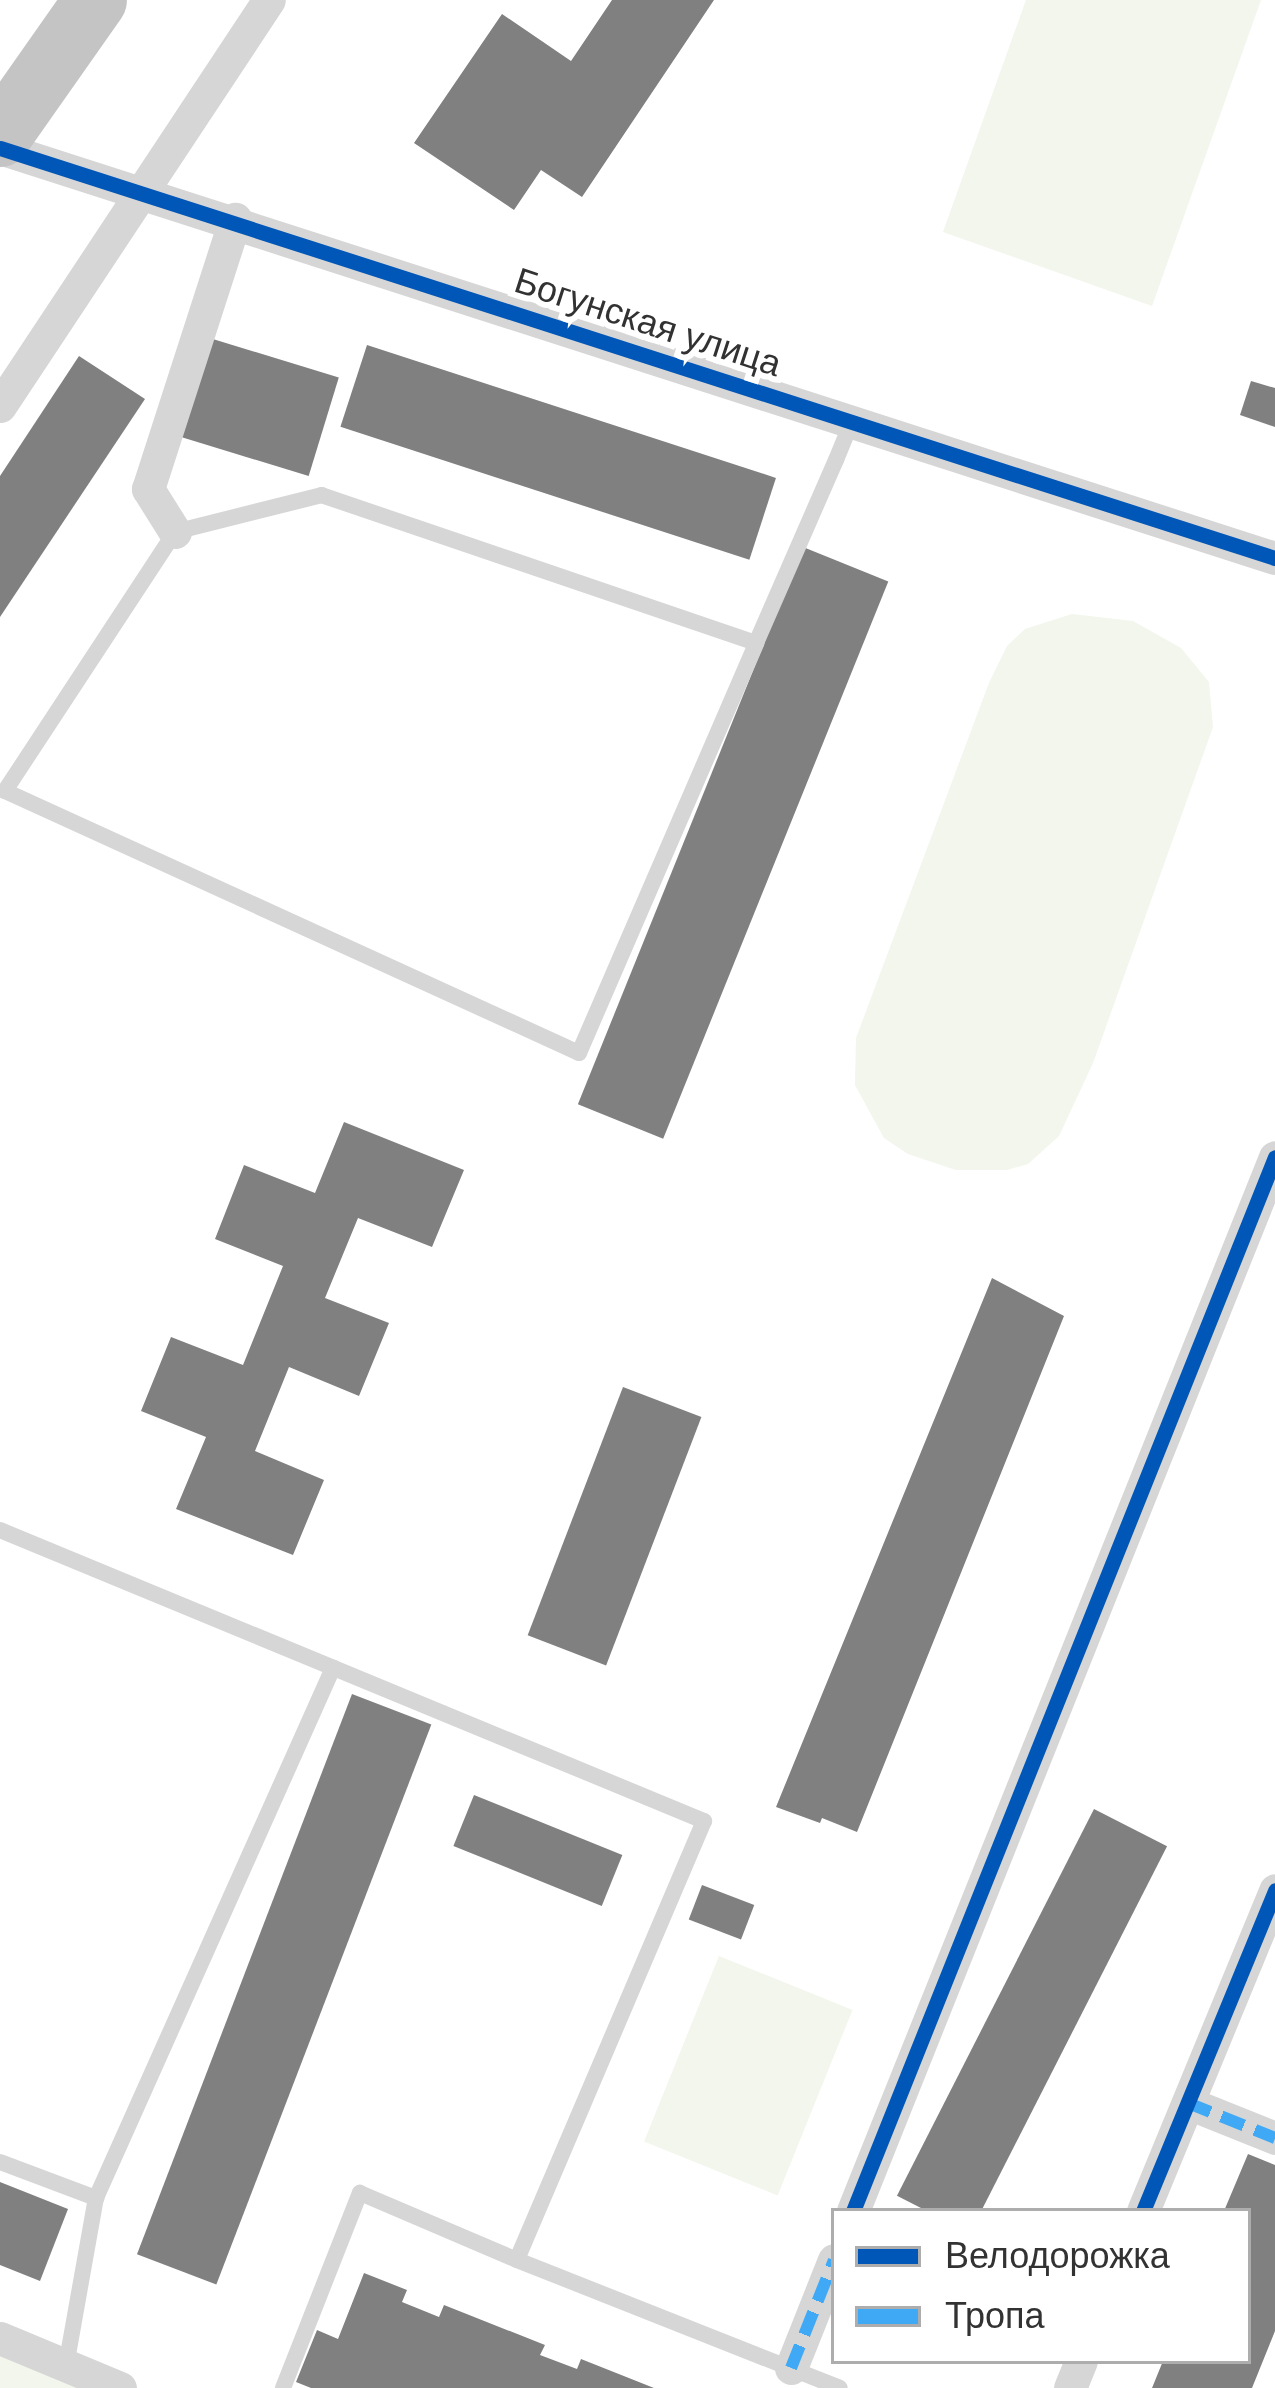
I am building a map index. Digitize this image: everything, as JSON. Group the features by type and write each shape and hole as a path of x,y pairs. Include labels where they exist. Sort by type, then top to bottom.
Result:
{"highway":[{"path":"0,72 50,0"},
{"path":"0,135 95,0"}],"street":[{"path":"0,406 269,0"},
{"name":"Богунская улица","path":"0,148 235,219 1275,558"},
{"path":"175,532 148,488 235,219"},
{"path":"855,2208 1275,1156"},
{"path":"1144,2208 1275,1891"},
{"path":"1188,2103 1275,2138"},
{"path":"791,2368 831,2268"},
{"path":"0,2338 120,2388"}],"lane":[{"path":"756,643 322,495 175,532 2,795 579,1053 853,420"},
{"path":"0,1530 704,1821 518,2260"},
{"path":"66,2366 96,2198 333,1668"},
{"path":"0,2162 96,2198"},
{"path":"283,2388 360,2193 840,2388"}],"shaded area":[{"path":"1026,0 1261,0 1152,306 943,232"},
{"path":"1072,614 1133,621 1181,648 1209,682 1213,727 1093,1063 1059,1136 1028,1164 1007,1170 956,1170 908,1154 884,1138 855,1085 856,1038 1007,646 1025,629"},
{"path":"719,1956 853,2010 778,2195 644,2141"},
{"path":"0,2349 98,2388 0,2388"}],"building":[{"path":"612,0 714,0 582,197 541,170 514,210 414,143 502,14 571,61"},
{"path":"203,336 339,378 309,476 173,434"},
{"path":"367,345 776,478 749,560 340,427"},
{"path":"79,356 145,399 0,617 0,476"},
{"path":"1251,381 1275,388 1275,427 1240,415"},
{"path":"803,547 888,581 663,1139 578,1104"},
{"path":"344,1122 464,1170 432,1247 358,1218 325,1298 389,1323 359,1396 289,1367 255,1451 324,1480 293,1555 176,1509 206,1437 141,1411 171,1337 243,1365 283,1266 215,1239 244,1165 315,1193"},
{"path":"992,1278 1064,1316 857,1832 822,1818 820,1823 776,1807"},
{"path":"623,1387 701,1417 606,1665 528,1635"},
{"path":"352,1694 431,1724 216,2285 137,2254"},
{"path":"474,1795 622,1855 602,1906 453,1846"},
{"path":"1094,1809 1167,1846 983,2208 921,2208 897,2196"},
{"path":"702,1885 754,1905 741,1940 689,1920"},
{"path":"1248,2154 1275,2165 1275,2331 1252,2388 1152,2388 1162,2364 1251,2364 1251,2208 1225,2208"},
{"path":"0,2182 68,2209 40,2281 0,2265"},
{"path":"364,2273 407,2290 402,2302 439,2317 444,2305 545,2345 540,2355 577,2369 581,2359 654,2388 311,2388 296,2382 317,2330 338,2339"}],"marked path":[{"path":"1188,2103 1275,2138"},
{"path":"791,2368 831,2268"}],"cycle path":[{"path":"0,148 1275,558"},
{"path":"854,2208 1275,1157"},
{"path":"1144,2208 1275,1890"}]}
